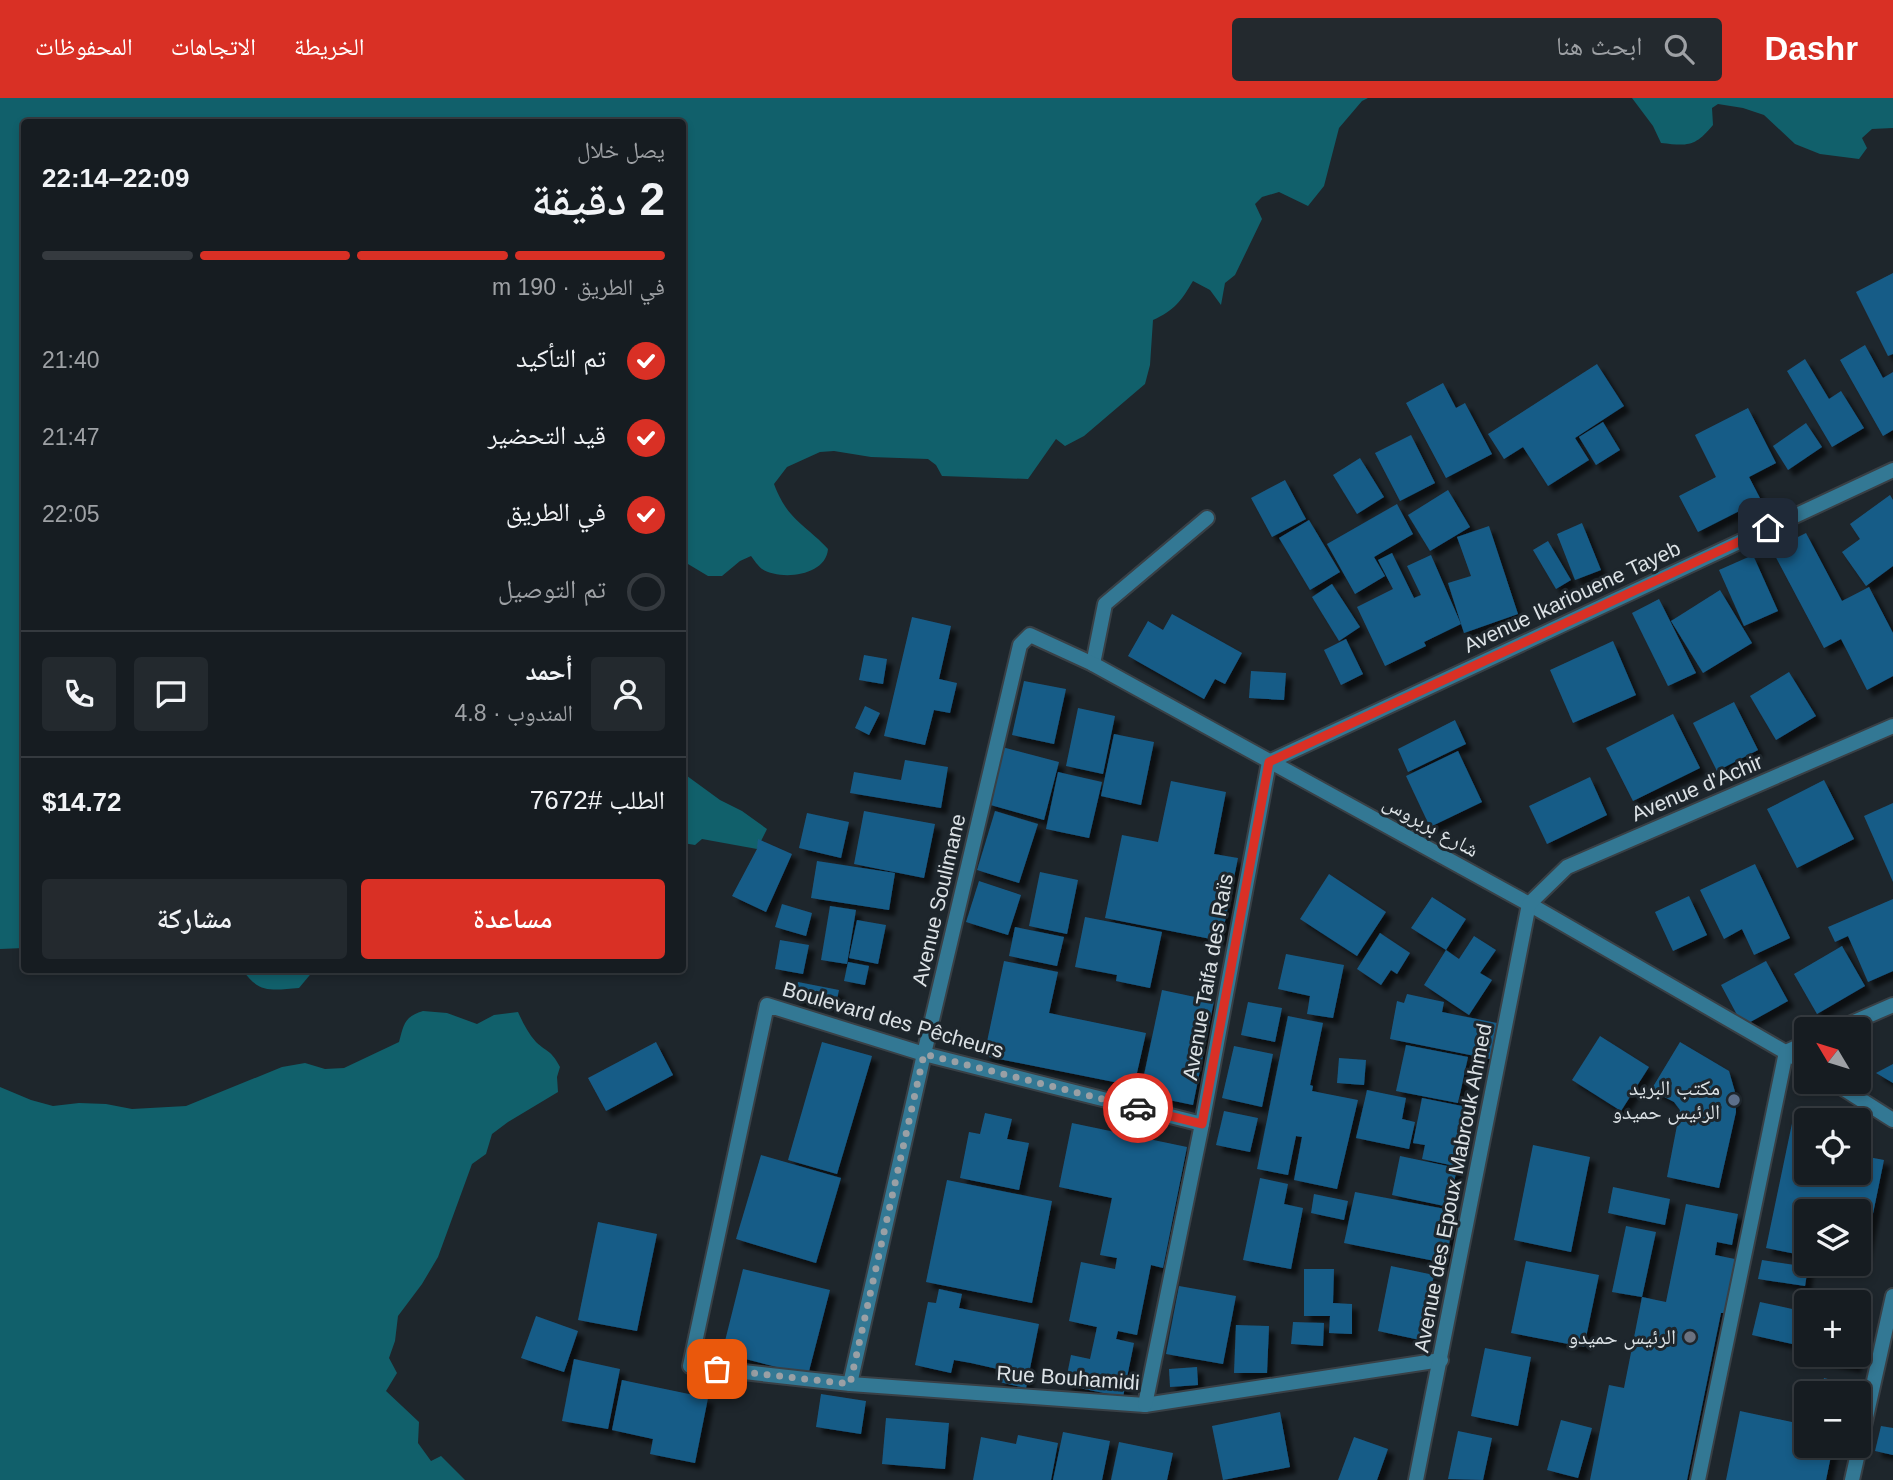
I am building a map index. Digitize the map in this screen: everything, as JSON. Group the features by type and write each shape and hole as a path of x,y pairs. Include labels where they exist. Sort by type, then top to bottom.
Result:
{"street":[{"name":"Avenue Ikariouene Tayeb","path":"1269,762 1893,470"},
{"path":"1093,664 1105,604 1207,518"},
{"name":"شارع بربروس","path":"1030,635 1093,664 1529,904 1794,1057"},
{"name":"Avenue Soulimane","path":"850,1384 1020,645 1030,635"},
{"name":"Avenue d'Achir","path":"1529,904 1567,867 1893,726"},
{"name":"Avenue Taifa des Raïs","path":"1145,1405 1202,1124 1269,762"},
{"name":"Avenue des Epoux Mabrouk Ahmed","path":"1416,1480 1529,904"},
{"name":"Boulevard des Pêcheurs","path":"690,1366 767,1005 924,1054 1202,1124"},
{"path":"1866,1017 1893,1005"},
{"path":"1698,1480 1786,1052 1794,1048"},
{"path":"1852,1094 1893,1120"},
{"path":"1852,1480 1893,1296"},
{"name":"Rue Bouhamidi","path":"690,1366 850,1384 1145,1405 1441,1360"}],"water":[{"path":"0,98 1368,98 1362,101 1339,128 1324,186 1308,206 1279,192 1262,197 1255,204 1262,219 1235,275 1225,283 1221,305 1210,290 1193,281 1177,304 1153,320 1150,365 1145,384 1084,436 1065,446 1056,439 1028,479 942,476 936,465 928,459 871,457 834,451 820,452 787,467 774,484 779,496 791,514 828,549 820,565 801,574 791,575 770,573 762,569 751,556 740,561 722,576 708,576 686,563 686,119 21,119 21,948 0,949"},
{"path":"1632,98 1893,98 1893,128 1872,129 1862,138 1867,148 1859,159 1820,154 1795,144 1764,115 1718,104 1712,108 1713,125 1701,138 1685,144 1661,143 1653,126"},
{"path":"686,775 767,829 757,849 702,839 695,845 686,844"},
{"path":"245,973 312,973 299,988 274,990 260,987"},
{"path":"423,1011 447,1013 477,1024 494,1015 518,1012 533,1039 552,1055 560,1067 557,1077 558,1092 492,1134 486,1154 472,1164 438,1257 398,1316 395,1341 389,1358 397,1373 386,1391 419,1422 418,1443 431,1461 441,1456 465,1480 0,1480 0,1087 53,1106 106,1104 132,1109 186,1106 282,1067 305,1063 325,1069 344,1068 399,1042 406,1022"}],"building":[{"path":"1893,273 1893,354 1888,356 1856,292"},
{"path":"1865,345 1883,378 1893,372 1893,430 1883,436 1840,360"},
{"path":"1805,359 1829,399 1841,391 1864,428 1832,447 1787,371"},
{"path":"1597,364 1624,406 1575,438 1589,460 1548,486 1523,447 1504,459 1488,434"},
{"path":"1443,383 1456,408 1465,403 1492,454 1446,478 1406,403"},
{"path":"1748,408 1776,463 1749,477 1761,500 1698,532 1679,496 1716,477 1695,435"},
{"path":"1603,422 1620,450 1596,465 1579,437"},
{"path":"1806,423 1822,447 1788,470 1773,446"},
{"path":"1411,435 1435,483 1400,501 1375,453"},
{"path":"1360,458 1384,497 1357,514 1333,475"},
{"path":"1285,480 1306,519 1272,537 1251,498"},
{"path":"1448,490 1470,527 1430,551 1408,515"},
{"path":"1890,495 1893,500 1893,566 1866,586 1842,552 1860,539 1850,524"},
{"path":"1397,504 1413,534 1374,557 1385,576 1355,594 1327,544"},
{"path":"1309,520 1340,572 1310,590 1279,538"},
{"path":"1582,523 1601,570 1575,580 1557,534"},
{"path":"1489,526 1518,614 1464,633 1448,583 1471,576 1457,537"},
{"path":"1806,533 1842,601 1869,587 1893,633 1893,676 1867,690 1841,639 1824,648 1772,550"},
{"path":"1548,541 1571,580 1556,589 1533,550"},
{"path":"1392,553 1414,598 1421,595 1407,566 1431,555 1461,624 1424,642 1426,646 1385,666 1357,607 1393,589 1378,560"},
{"path":"1753,555 1778,611 1744,626 1719,570"},
{"path":"1332,584 1360,627 1339,641 1312,597"},
{"path":"1720,590 1752,643 1703,673 1671,621"},
{"path":"1659,599 1696,673 1668,686 1632,613"},
{"path":"1172,614 1242,653 1225,684 1215,679 1204,699 1128,656 1148,621 1163,630"},
{"path":"912,617 951,626 939,679 957,683 950,713 934,710 925,745 884,736"},
{"path":"1346,639 1363,674 1341,685 1324,650"},
{"path":"1613,641 1636,695 1573,723 1550,670"},
{"path":"864,655 887,659 883,684 859,680"},
{"path":"1251,671 1286,673 1284,700 1249,698"},
{"path":"1789,672 1816,716 1776,740 1750,696"},
{"path":"1024,681 1066,689 1054,744 1012,735"},
{"path":"1734,702 1758,750 1717,771 1693,723"},
{"path":"865,706 880,713 869,735 855,728"},
{"path":"1078,708 1115,716 1103,774 1066,766"},
{"path":"1673,714 1700,768 1633,801 1606,748"},
{"path":"1455,720 1466,744 1408,772 1398,749"},
{"path":"1114,734 1154,742 1141,805 1101,796"},
{"path":"1002,747 1059,762 1044,820 987,804"},
{"path":"1458,751 1482,802 1430,827 1406,776"},
{"path":"905,760 948,767 941,808 850,793 854,772 901,780"},
{"path":"1058,772 1102,782 1089,838 1046,829"},
{"path":"1590,777 1607,815 1547,844 1529,806"},
{"path":"1824,780 1854,839 1797,868 1767,809"},
{"path":"1171,781 1226,792 1214,854 1238,858 1221,941 1105,918 1122,835 1158,842"},
{"path":"1893,803 1893,882 1864,816"},
{"path":"864,811 935,824 924,878 854,864"},
{"path":"995,811 1038,824 1019,883 977,870"},
{"path":"807,813 849,822 841,858 799,848"},
{"path":"758,839 792,854 766,912 732,896 757,849"},
{"path":"817,861 895,873 889,910 811,898"},
{"path":"1755,864 1790,938 1754,955 1742,929 1724,939 1700,890"},
{"path":"1040,872 1078,880 1067,934 1029,926"},
{"path":"1329,874 1386,912 1357,956 1300,919"},
{"path":"979,881 1021,895 1008,935 966,922"},
{"path":"1689,896 1707,935 1673,951 1655,912"},
{"path":"1432,897 1466,919 1446,950 1411,928"},
{"path":"1893,899 1893,971 1868,982 1848,936 1835,942 1828,927"},
{"path":"782,904 812,913 806,936 775,927"},
{"path":"830,906 856,910 847,964 821,960"},
{"path":"1085,917 1162,932 1150,988 1116,981 1117,975 1075,967"},
{"path":"857,920 886,925 878,964 849,958"},
{"path":"1015,927 1064,937 1057,966 1009,956"},
{"path":"1380,933 1410,953 1397,974 1391,970 1381,985 1357,969"},
{"path":"1474,936 1496,950 1480,973 1492,980 1469,1015 1424,985 1446,950 1459,959"},
{"path":"780,940 809,945 803,974 775,969"},
{"path":"1842,946 1865,986 1817,1014 1794,974"},
{"path":"1286,954 1344,965 1333,1018 1307,1014 1310,996 1278,989"},
{"path":"1004,961 1058,972 1049,1013 1146,1033 1134,1086 984,1056"},
{"path":"1766,961 1788,1001 1743,1026 1721,985"},
{"path":"848,962 869,966 865,985 844,981"},
{"path":"798,982 839,990 835,1008 794,999"},
{"path":"1162,990 1214,1001 1193,1105 1140,1094"},
{"path":"1407,994 1444,1002 1442,1012 1497,1023 1490,1059 1390,1039 1397,1001 1404,1003"},
{"path":"1248,1002 1282,1008 1275,1042 1241,1035"},
{"path":"1288,1016 1323,1023 1310,1085 1313,1086 1312,1091 1358,1100 1337,1189 1294,1180 1302,1137 1296,1136 1288,1175 1257,1169"},
{"path":"1600,1036 1649,1067 1621,1111 1572,1080"},
{"path":"656,1042 673,1075 606,1111 588,1078"},
{"path":"822,1042 872,1056 837,1174 788,1160"},
{"path":"1680,1042 1729,1071 1735,1092 1736,1112 1719,1188 1667,1177 1680,1110 1674,1102 1651,1090"},
{"path":"1406,1045 1468,1057 1458,1103 1396,1091"},
{"path":"1234,1046 1273,1054 1262,1107 1222,1098"},
{"path":"1339,1058 1366,1060 1364,1085 1337,1083"},
{"path":"1893,1064 1893,1083 1876,1073"},
{"path":"1367,1090 1406,1098 1402,1119 1415,1122 1409,1149 1356,1138"},
{"path":"1422,1098 1467,1107 1455,1166 1422,1159 1425,1145 1413,1143"},
{"path":"1224,1111 1258,1118 1250,1152 1216,1145"},
{"path":"985,1113 1012,1119 1007,1139 1029,1143 1019,1190 960,1178 969,1132 980,1134"},
{"path":"1794,1114 1794,1185 1871,1185 1871,1158 1884,1160 1871,1223 1871,1199 1794,1199 1794,1254 1766,1248"},
{"path":"1072,1123 1187,1147 1163,1268 1151,1265 1137,1335 1118,1331 1116,1339 1134,1343 1123,1397 1065,1385 1071,1355 1090,1359 1097,1327 1069,1321 1081,1262 1115,1269 1117,1258 1100,1255 1112,1198 1059,1187"},
{"path":"1533,1145 1590,1157 1571,1252 1514,1240"},
{"path":"761,1155 841,1178 816,1263 736,1239"},
{"path":"1400,1156 1457,1168 1449,1207 1392,1195"},
{"path":"1260,1178 1288,1184 1284,1204 1303,1208 1291,1269 1243,1260"},
{"path":"947,1180 1052,1201 1032,1303 926,1282"},
{"path":"1613,1187 1670,1199 1665,1225 1608,1213"},
{"path":"1355,1192 1456,1211 1445,1263 1344,1243"},
{"path":"1314,1194 1348,1201 1344,1220 1311,1213"},
{"path":"1686,1204 1738,1214 1732,1245 1717,1242 1715,1255 1735,1259 1724,1313 1721,1313 1687,1480 1590,1480 1609,1385 1624,1388 1642,1297 1666,1302"},
{"path":"598,1222 657,1234 637,1331 578,1320"},
{"path":"1626,1226 1656,1232 1642,1297 1612,1292"},
{"path":"1762,1260 1794,1265 1794,1276 1807,1276 1805,1286 1758,1279"},
{"path":"1526,1261 1599,1275 1584,1347 1511,1333"},
{"path":"1391,1266 1434,1275 1420,1340 1378,1331"},
{"path":"743,1269 830,1290 808,1375 722,1353"},
{"path":"1304,1269 1334,1269 1333,1303 1352,1304 1352,1334 1329,1333 1330,1316 1304,1316"},
{"path":"1179,1286 1236,1296 1223,1364 1166,1354"},
{"path":"939,1289 962,1294 959,1308 1039,1324 1026,1388 999,1382 1002,1370 971,1363 954,1360 951,1373 915,1365 928,1302 936,1303"},
{"path":"1760,1302 1794,1309 1794,1344 1752,1335"},
{"path":"536,1316 578,1331 564,1372 521,1358"},
{"path":"1293,1322 1324,1323 1323,1346 1291,1344"},
{"path":"1236,1325 1269,1326 1267,1373 1234,1373"},
{"path":"1485,1348 1531,1357 1518,1426 1471,1416"},
{"path":"574,1359 620,1369 608,1429 562,1421"},
{"path":"1197,1367 1198,1385 1170,1387 1169,1369"},
{"path":"622,1380 708,1398 695,1463 650,1454 653,1439 612,1430"},
{"path":"821,1394 866,1401 861,1434 816,1427"},
{"path":"1740,1411 1794,1422 1794,1458 1831,1458 1826,1480 1726,1480"},
{"path":"1280,1412 1290,1467 1223,1480 1212,1426"},
{"path":"886,1418 949,1423 945,1469 882,1464"},
{"path":"1561,1420 1592,1428 1578,1478 1547,1470"},
{"path":"1881,1426 1893,1428 1893,1455 1875,1451"},
{"path":"1458,1431 1492,1438 1483,1480 1448,1479"},
{"path":"1063,1432 1110,1441 1102,1480 1053,1480"},
{"path":"1018,1435 1058,1443 1051,1480 973,1480 981,1437 1016,1444"},
{"path":"1354,1437 1388,1449 1377,1480 1338,1480"},
{"path":"1119,1442 1173,1453 1167,1480 1111,1480"}],"way so far":[{"path":"717,1369 850,1384 924,1054 1138,1108"}],"place":[{"name":"مكتب البريد الرئيس حميدو","path":"1734,1100"},
{"name":"الرئيس حميدو","path":"1690,1337"}],"route":[{"path":"1138,1108 1202,1124 1269,762 1768,528"}]}
